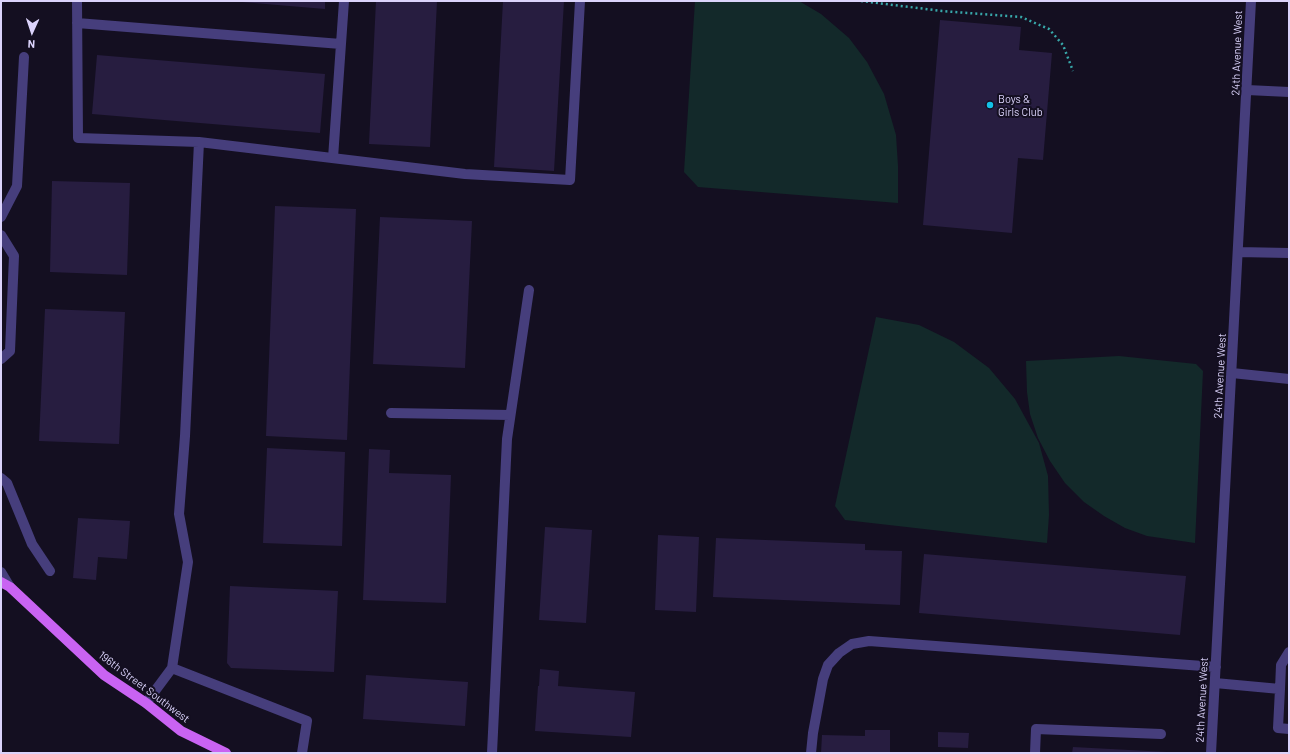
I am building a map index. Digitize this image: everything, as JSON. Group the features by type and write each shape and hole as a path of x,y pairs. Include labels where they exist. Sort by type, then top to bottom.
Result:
{"main road":[{"name":"196th Street Southwest","path":"6,584 104,675 146,703 181,731 226,753"}],"street":[{"path":"77,1 78,138 199,142 465,174 570,180 580,1"},
{"path":"333,158 344,1"},
{"name":"24th Avenue West","path":"1211,753 1251,1"},
{"path":"77,23 341,44"},
{"path":"1,217 17,186 24,57"},
{"path":"1247,90 1289,92"},
{"path":"146,703 172,668 188,562 179,514 185,436 199,142"},
{"path":"1,236 14,256 10,351 1,358"},
{"path":"1238,252 1289,253"},
{"path":"492,753 507,439 529,290"},
{"path":"1232,373 1289,379"},
{"path":"391,413 510,415"},
{"path":"1,478 7,483 32,544 50,571"},
{"path":"1,572 6,584"},
{"path":"812,753 813,733 828,665 839,653 852,644 869,641 1216,667"},
{"path":"1289,652 1281,665 1278,728 1289,729"},
{"path":"172,668 307,721 302,753"},
{"path":"1215,683 1280,689"},
{"path":"1035,753 1036,729 1161,734"}],"path":[{"path":"861,1 942,11 1021,17 1049,29 1063,45 1073,71"}],"green space":[{"path":"695,1 799,1 821,14 849,38 867,62 884,94 896,135 898,203 698,187 684,172"},
{"path":"876,317 919,325 954,342 989,368 1015,399 1039,443 1048,476 1049,515 1047,543 845,520 835,506"},
{"path":"1119,356 1196,364 1203,371 1195,543 1147,536 1125,528 1104,516 1084,502 1065,483 1050,461 1038,438 1030,414 1027,392 1026,361"}],"building":[{"path":"325,1 325,9 242,2"},
{"path":"376,1 437,1 430,147 369,144"},
{"path":"503,1 564,1 554,171 494,167"},
{"name":"Boys & Girls Club","path":"940,20 1021,27 1019,50 1052,53 1043,160 1018,158 1012,233 923,225"},
{"path":"97,55 325,74 320,133 92,114"},
{"path":"52,181 130,183 127,275 50,272"},
{"path":"275,206 356,209 347,440 266,436"},
{"path":"380,217 472,221 465,368 373,364"},
{"path":"45,309 125,312 119,444 39,441"},
{"path":"267,448 345,452 342,546 263,543"},
{"path":"369,449 390,450 389,473 451,475 446,603 363,600"},
{"path":"78,518 130,521 127,559 98,557 96,580 73,578"},
{"path":"545,527 592,530 586,623 539,620"},
{"path":"658,535 699,537 696,612 655,610"},
{"path":"716,538 865,544 865,550 902,551 900,605 713,597"},
{"path":"924,554 1186,576 1180,635 919,613"},
{"path":"230,586 338,591 334,672 231,668 227,663"},
{"path":"540,669 559,671 558,686 635,692 631,737 535,731"},
{"path":"366,675 468,682 465,726 363,719"},
{"path":"865,730 890,730 890,753 821,753 822,735 865,736"},
{"path":"938,732 969,733 968,748 938,747"},
{"path":"1073,747 1167,752 1167,753 1072,753"}],"place":[{"name":"Boys & Girls Club","path":"990,105"}]}
